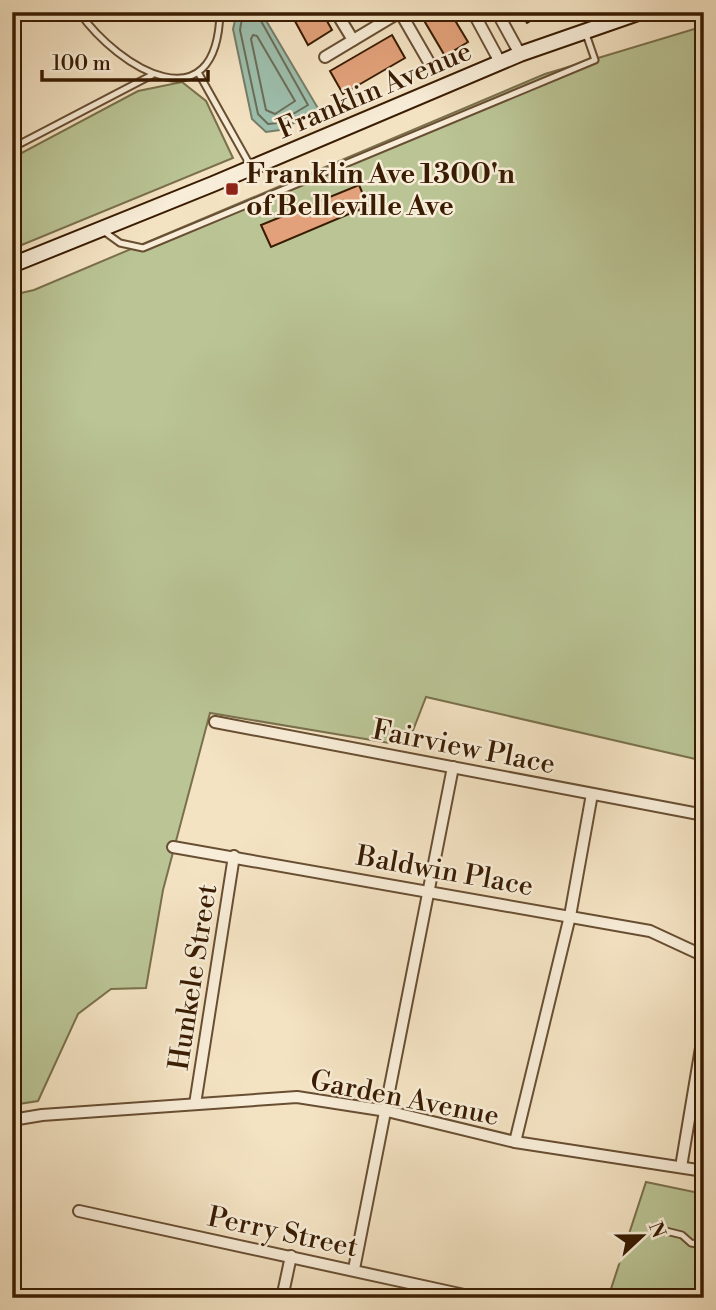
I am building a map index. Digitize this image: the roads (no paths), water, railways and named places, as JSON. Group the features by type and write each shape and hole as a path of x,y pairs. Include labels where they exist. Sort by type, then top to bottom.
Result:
{"main road":[{"name":"Franklin Avenue","path":"12,265 102,230 500,62 641,12"}],"street":[{"path":"336,12 353,40"},
{"path":"325,57 400,12 430,64"},
{"path":"473,12 500,62"},
{"path":"498,12 520,54"},
{"name":"Fairview Place","path":"215,722 704,815"},
{"path":"354,1269 453,767"},
{"path":"516,1142 570,916 592,794"},
{"name":"Baldwin Place","path":"173,847 430,890 650,931 704,956"},
{"name":"Hunkele Street","path":"195,1104 234,856"},
{"path":"681,1167 704,1030"},
{"name":"Garden Avenue","path":"12,1121 41,1115 297,1097 387,1111 516,1142 704,1171"},
{"name":"Perry Street","path":"79,1211 478,1298"},
{"path":"282,1298 290,1256"}],"lane":[{"path":"79,12 118,55 152,75 173,78 199,74 212,54 220,12"},
{"path":"102,230 120,243 143,248 156,243 595,60 584,30"},
{"path":"199,74 251,168"},
{"path":"12,148 152,75"},
{"path":"654,1228 682,1235 691,1243 704,1245"}],"water":[{"path":"237,12 261,12 319,110 280,130 266,132 252,119 233,29"}],"place":[{"name":"Franklin Ave 1300'n of Belleville Ave","path":"232,189"}]}
